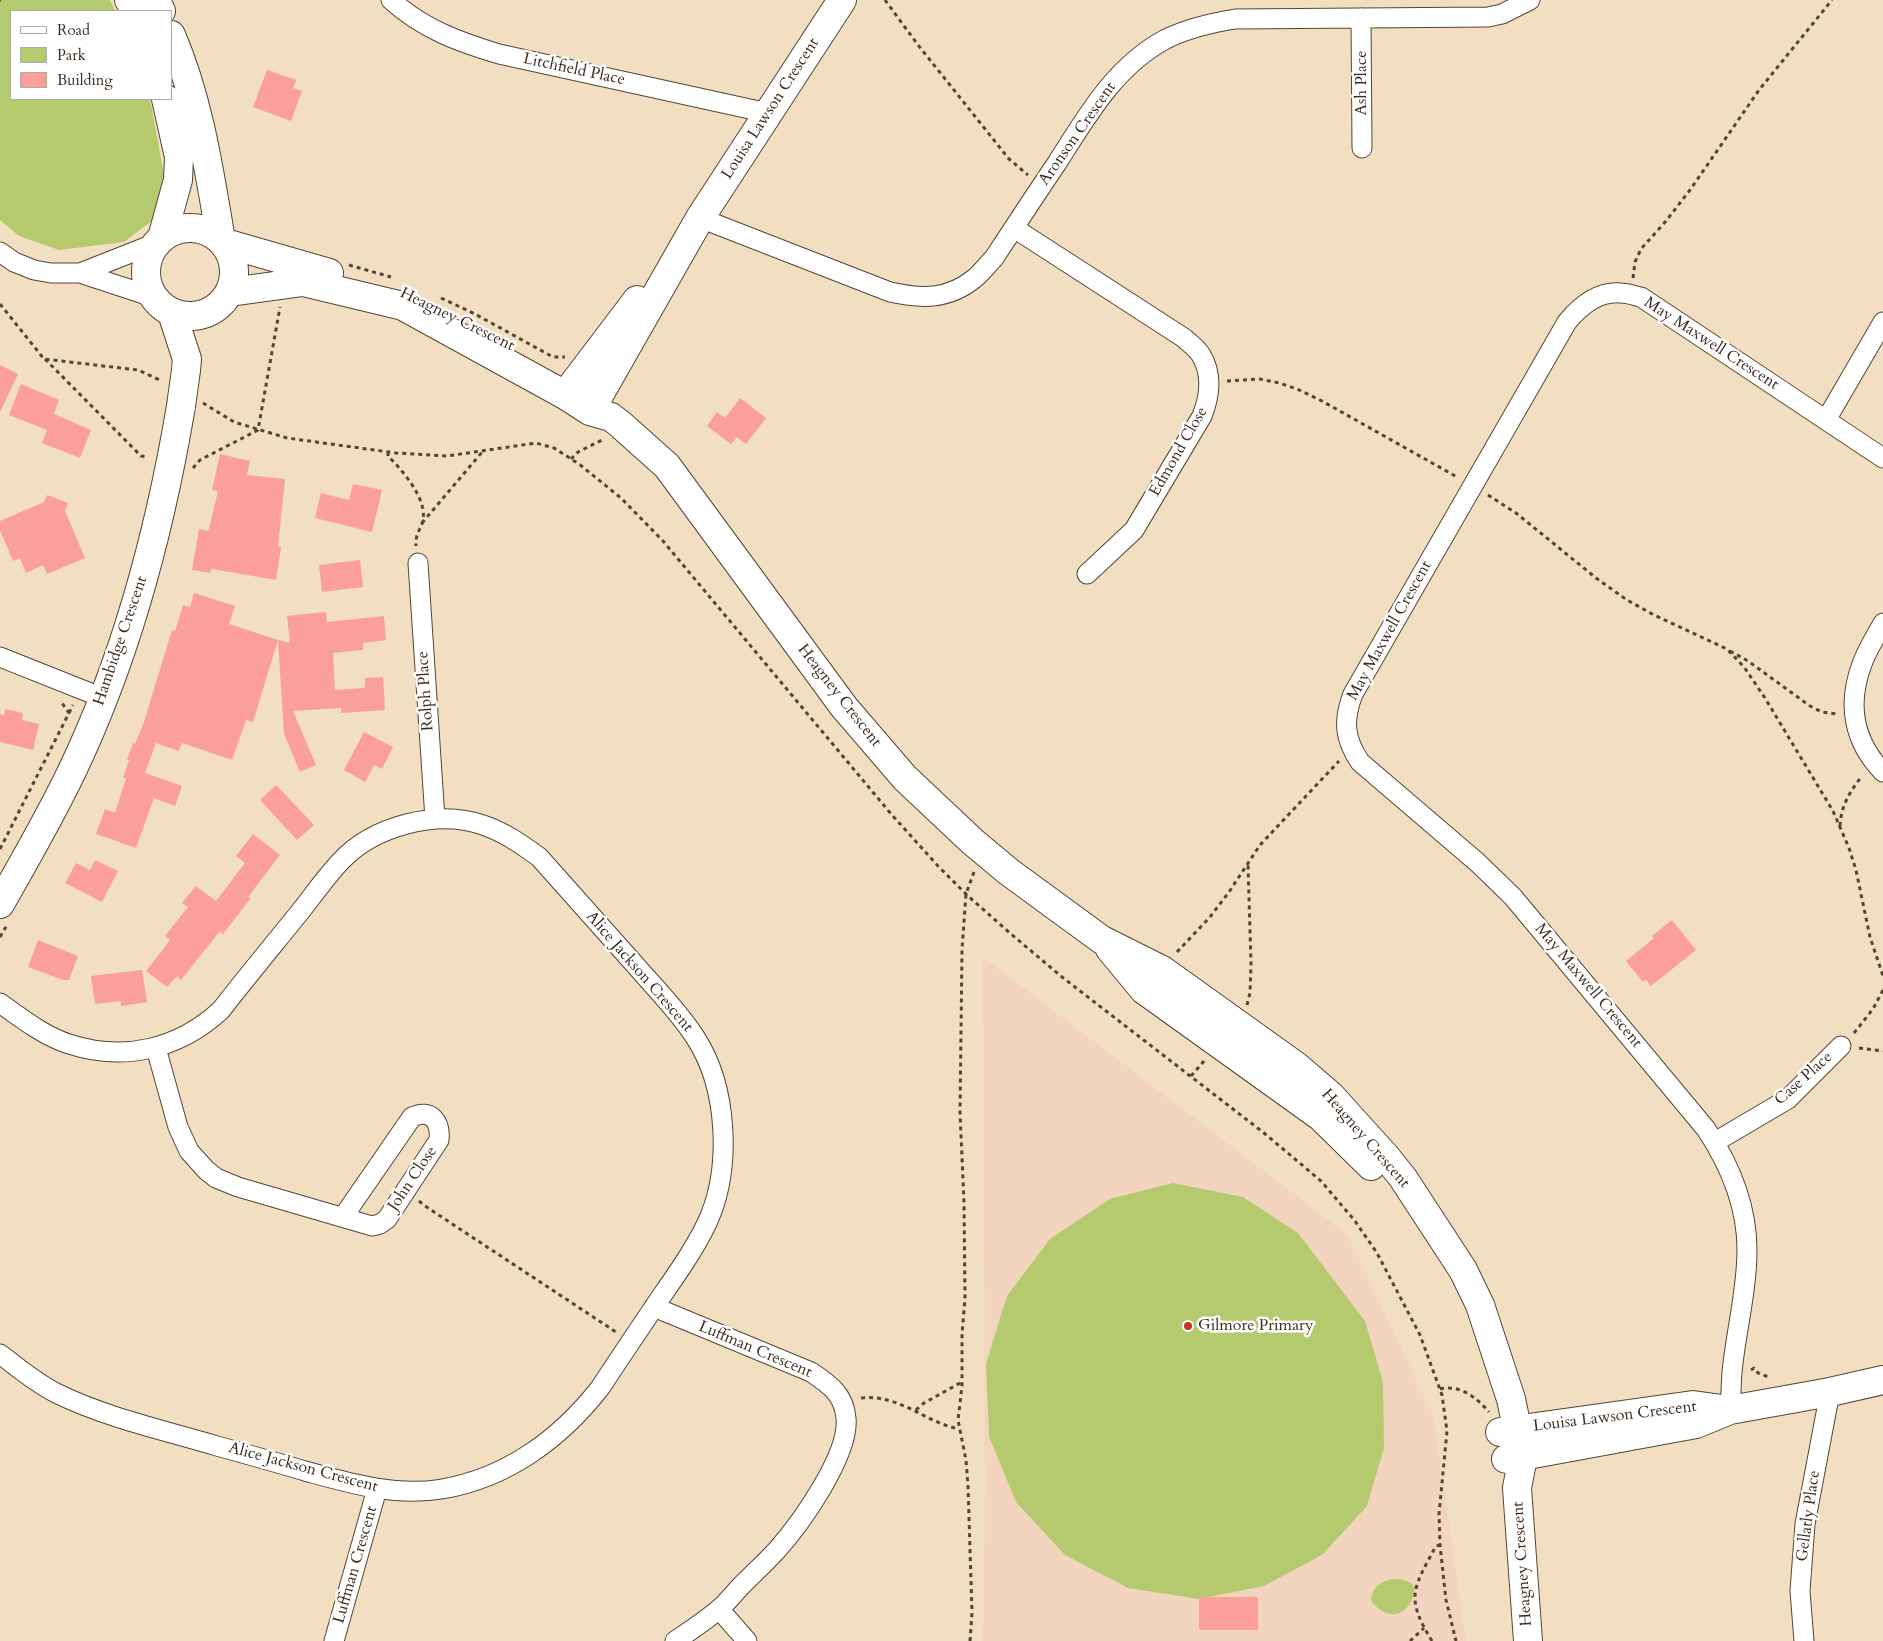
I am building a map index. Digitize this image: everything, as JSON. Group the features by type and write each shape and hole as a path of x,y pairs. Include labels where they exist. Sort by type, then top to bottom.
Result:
{"street":[{"name":"Litchfield Place","path":"391,0 419,21 458,42 499,54 768,113"},
{"name":"Louisa Lawson Crescent","path":"570,388 700,218 842,0"},
{"name":"Aronson Crescent","path":"700,218 890,292 915,297 946,294 975,278 994,258 1095,104 1114,81 1135,61 1166,39 1199,25 1235,19 1488,18 1502,14 1530,0"},
{"name":"Ash Place","path":"1361,18 1362,148"},
{"path":"0,252 14,262 34,270 51,273 80,273 189,317 206,314 224,300 235,276 233,258 223,241 198,116 172,39"},
{"path":"162,305 146,279 146,270 147,260 159,240 178,180 179,158 166,100"},
{"name":"Louisa Lawson Crescent","path":"603,415 700,218"},
{"path":"80,273 159,240 176,230 192,228 207,231 223,241"},
{"name":"Edmond Close","path":"1014,228 1184,338 1200,353 1207,368 1210,385 1208,401 1202,416 1134,530 1087,574"},
{"name":"Heagney Crescent","path":"223,241 305,268 403,306 570,388 666,466 844,707 905,778 973,842 1102,940 1162,970 1296,1066 1329,1110 1387,1158 1402,1190 1463,1270 1480,1305 1511,1398 1509,1431 1517,1488 1528,1641"},
{"name":"Heagney Crescent","path":"224,300 303,282 344,284"},
{"name":"May Maxwell Crescent","path":"1730,1410 1732,1372 1745,1287 1747,1249 1742,1211 1732,1175 1715,1142 1513,897 1478,863 1360,762 1352,749 1347,733 1347,709 1567,322 1574,313 1591,299 1601,295 1621,293 1641,297 1883,458"},
{"name":"Hambidge Crescent","path":"0,904 37,839 72,770 103,698 131,620 154,542 172,459 185,385 224,300"},
{"name":"Hambidge Crescent","path":"162,305 185,385"},
{"path":"1826,420 1883,322"},
{"name":"Rolph Place","path":"418,563 435,819"},
{"path":"1879,768 1866,752 1856,728 1853,701 1862,662 1883,622"},
{"path":"0,657 103,698"},
{"name":"Alice Jackson Crescent","path":"0,1003 35,1027 68,1044 102,1052 138,1052 156,1048 184,1037 221,1010 341,861 369,839 401,825 435,819 450,819 482,824 512,837 539,857 673,1009 695,1037 704,1054 717,1089 721,1109 723,1148 722,1167 714,1205 707,1222 689,1255 586,1406 554,1438 536,1451 499,1472 460,1486 439,1490 414,1491 377,1489 344,1482 96,1411 55,1392 0,1354"},
{"name":"Case Place","path":"1715,1142 1788,1099 1841,1046"},
{"name":"John Close","path":"156,1048 178,1127 190,1151 206,1170 216,1178 238,1187 372,1226 380,1224 387,1219 440,1140 440,1130 437,1122 430,1115 418,1114 412,1117 343,1217"},
{"name":"Luffman Crescent","path":"654,1307 811,1372 833,1388 842,1401"},
{"name":"Louisa Lawson Crescent","path":"1514,1458 1696,1424 1730,1410 1830,1392 1883,1380"},
{"name":"Gellatly Place","path":"1804,1641 1800,1591 1806,1524 1830,1392"},
{"path":"675,1641 720,1609 778,1549 804,1515 841,1451 846,1435 846,1417 842,1401"},
{"name":"Louisa Lawson Crescent","path":"1509,1431 1693,1405 1730,1410"},
{"name":"Luffman Crescent","path":"334,1641 377,1489"},
{"path":"720,1609 747,1641"}],"path":[{"path":"885,0 918,45 1009,159 1015,166 1042,185"},
{"path":"1630,295 1635,262 1641,249 1666,222 1759,90 1832,0"},
{"path":"0,304 44,359 141,456 154,459"},
{"path":"258,430 280,307"},
{"path":"44,359 138,370 185,385 234,422 287,438 388,452 447,456 536,442 554,448 571,459 621,498 663,541 892,815 966,894 1062,977 1298,1161 1321,1181 1355,1221 1377,1253 1408,1310 1433,1368 1442,1395 1447,1431 1439,1514 1440,1545 1446,1600 1456,1641"},
{"path":"1210,385 1239,379 1260,380 1279,383 1297,389 1322,401 1473,486 1516,513 1596,578 1627,600 1748,661 1810,706 1822,712 1855,716"},
{"path":"571,459 578,452 603,415"},
{"path":"200,460 258,430"},
{"path":"418,563 416,536 421,525 483,451"},
{"path":"388,452 388,456 403,471 415,490 423,512 421,525"},
{"path":"1727,650 1744,667 1765,698 1820,787 1840,827 1856,870 1870,937 1883,976"},
{"path":"0,849 69,713 61,702 56,699"},
{"path":"1175,954 1210,916 1260,845 1352,749"},
{"path":"1840,827 1843,807 1850,792 1861,776 1879,768"},
{"path":"970,1641 972,1612 968,1486 966,1460 959,1429 965,1256 961,1140 962,949 966,894 976,869 989,855"},
{"path":"1246,1012 1250,993 1251,964 1248,863"},
{"path":"1841,1046 1860,1028 1883,990"},
{"path":"1841,1046 1883,1051"},
{"path":"408,1189 425,1206 631,1342"},
{"path":"1732,1372 1754,1368 1758,1374 1776,1380"},
{"path":"916,1410 924,1403 962,1382"},
{"path":"842,1401 864,1398 888,1400 959,1429"},
{"path":"1432,1641 1424,1628 1414,1602 1415,1588 1436,1546 1440,1545"},
{"path":"1410,1641 1424,1628"}],"shaded area":[{"name":"Gilmore Primary","path":"983,957 1348,1235 1434,1417 1466,1641 983,1641 985,1493"}],"green space":[{"path":"0,0 110,0 115,10 10,10 10,100 150,100 166,186 153,220 124,242 59,250 19,236 0,220"},
{"path":"1173,1183 1243,1197 1298,1233 1365,1321 1383,1382 1384,1448 1367,1506 1322,1555 1264,1586 1199,1599 1128,1588 1065,1555 1016,1502 989,1436 986,1364 1007,1296 1050,1239 1110,1199"},
{"path":"1393,1579 1405,1580 1415,1587 1413,1597 1404,1610 1392,1614 1378,1608 1371,1600 1373,1591 1378,1585"}],"building":[{"path":"267,70 296,80 293,88 302,91 291,121 253,107"},
{"path":"0,365 18,374 0,412"},
{"path":"21,384 59,400 54,414 91,430 80,458 42,443 47,430 9,415"},
{"path":"740,398 766,418 746,444 737,437 731,444 707,426 717,412 725,418"},
{"path":"220,454 250,461 247,475 285,479 278,547 281,547 276,580 212,569 210,573 192,570 199,529 208,531 210,525 218,491 212,490"},
{"path":"353,484 382,490 372,532 315,518 321,493 349,500"},
{"path":"47,495 68,503 65,511 85,558 47,574 43,565 26,573 20,558 13,561 0,530 0,521 44,502"},
{"path":"360,560 363,587 322,592 319,565"},
{"path":"194,593 235,606 229,624 278,640 253,722 246,720 232,760 182,743 179,751 156,743 145,773 182,786 175,806 154,798 136,848 96,834 105,809 115,813 126,778 123,778 129,760 127,760 144,722 172,630 175,631 183,605 190,607"},
{"path":"326,612 327,622 384,616 386,640 363,643 363,650 333,653 335,690 365,688 365,678 383,677 385,710 341,713 341,708 293,711 316,765 300,772 284,734 278,640 290,643 287,616"},
{"path":"5,709 23,713 22,720 39,724 33,750 0,742 0,714 4,715"},
{"path":"364,732 393,747 382,769 374,765 365,782 344,770"},
{"path":"276,785 314,825 297,840 260,800"},
{"path":"253,834 280,855 248,897 251,898 223,934 220,931 181,980 177,976 167,987 146,971 170,940 165,936 188,907 182,903 196,886 216,901 245,863 236,856"},
{"path":"95,860 118,871 102,902 65,883 76,863 90,870"},
{"path":"1672,920 1696,950 1651,986 1646,980 1643,982 1626,961"},
{"path":"38,940 78,956 69,980 63,980 28,967"},
{"path":"142,970 147,1002 121,1006 121,1001 95,1004 91,976"},
{"path":"1199,1597 1258,1597 1258,1630 1199,1630"}],"place":[{"name":"Gilmore Primary","path":"1188,1326"}]}
